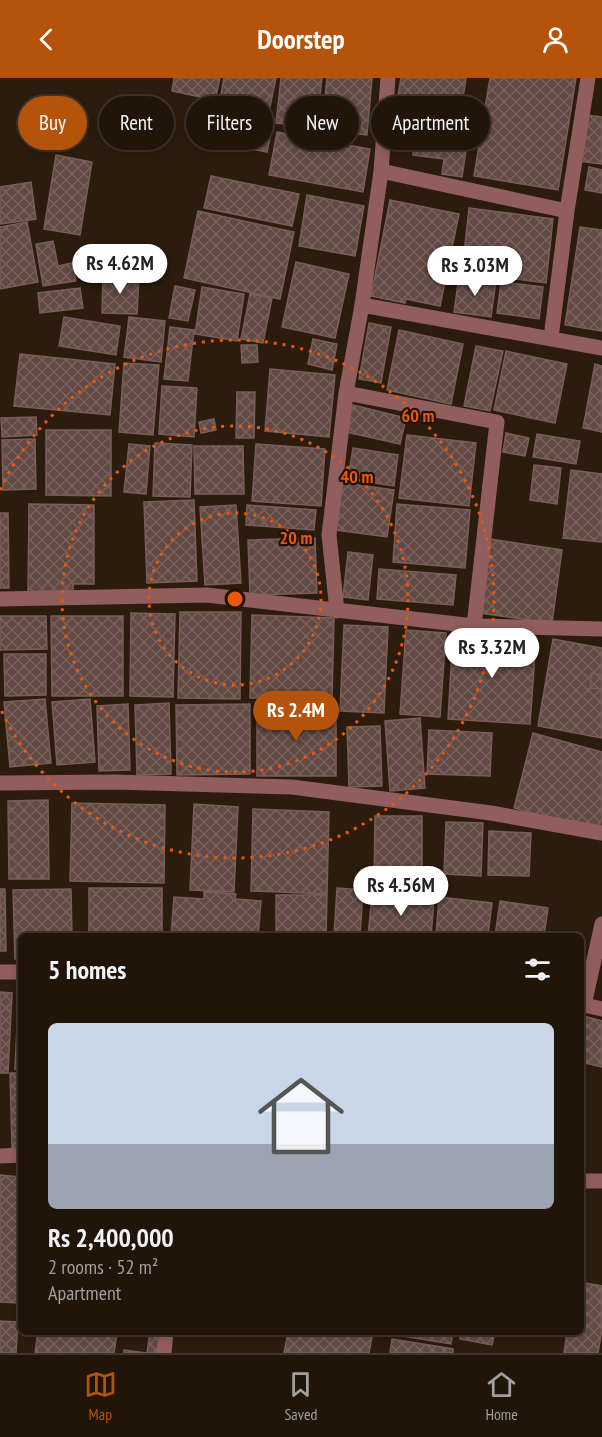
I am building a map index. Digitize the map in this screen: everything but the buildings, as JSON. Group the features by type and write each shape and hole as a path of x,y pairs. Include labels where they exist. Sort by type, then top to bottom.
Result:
{"street":[{"path":"336,611 329,535 346,393 362,305 381,171 388,78"},
{"path":"551,338 567,211 588,78"},
{"path":"381,171 567,211"},
{"path":"362,305 602,348"},
{"path":"346,393 497,422 474,626"},
{"path":"0,599 207,595 474,626 602,629"},
{"path":"0,783 115,782 292,787 491,813 602,833"},
{"path":"584,996 602,924"},
{"path":"0,972 18,972"},
{"path":"584,1005 602,1010"},
{"path":"0,1156 18,1155"},
{"path":"584,1181 602,1181"},
{"path":"164,1353 166,1335"}]}
